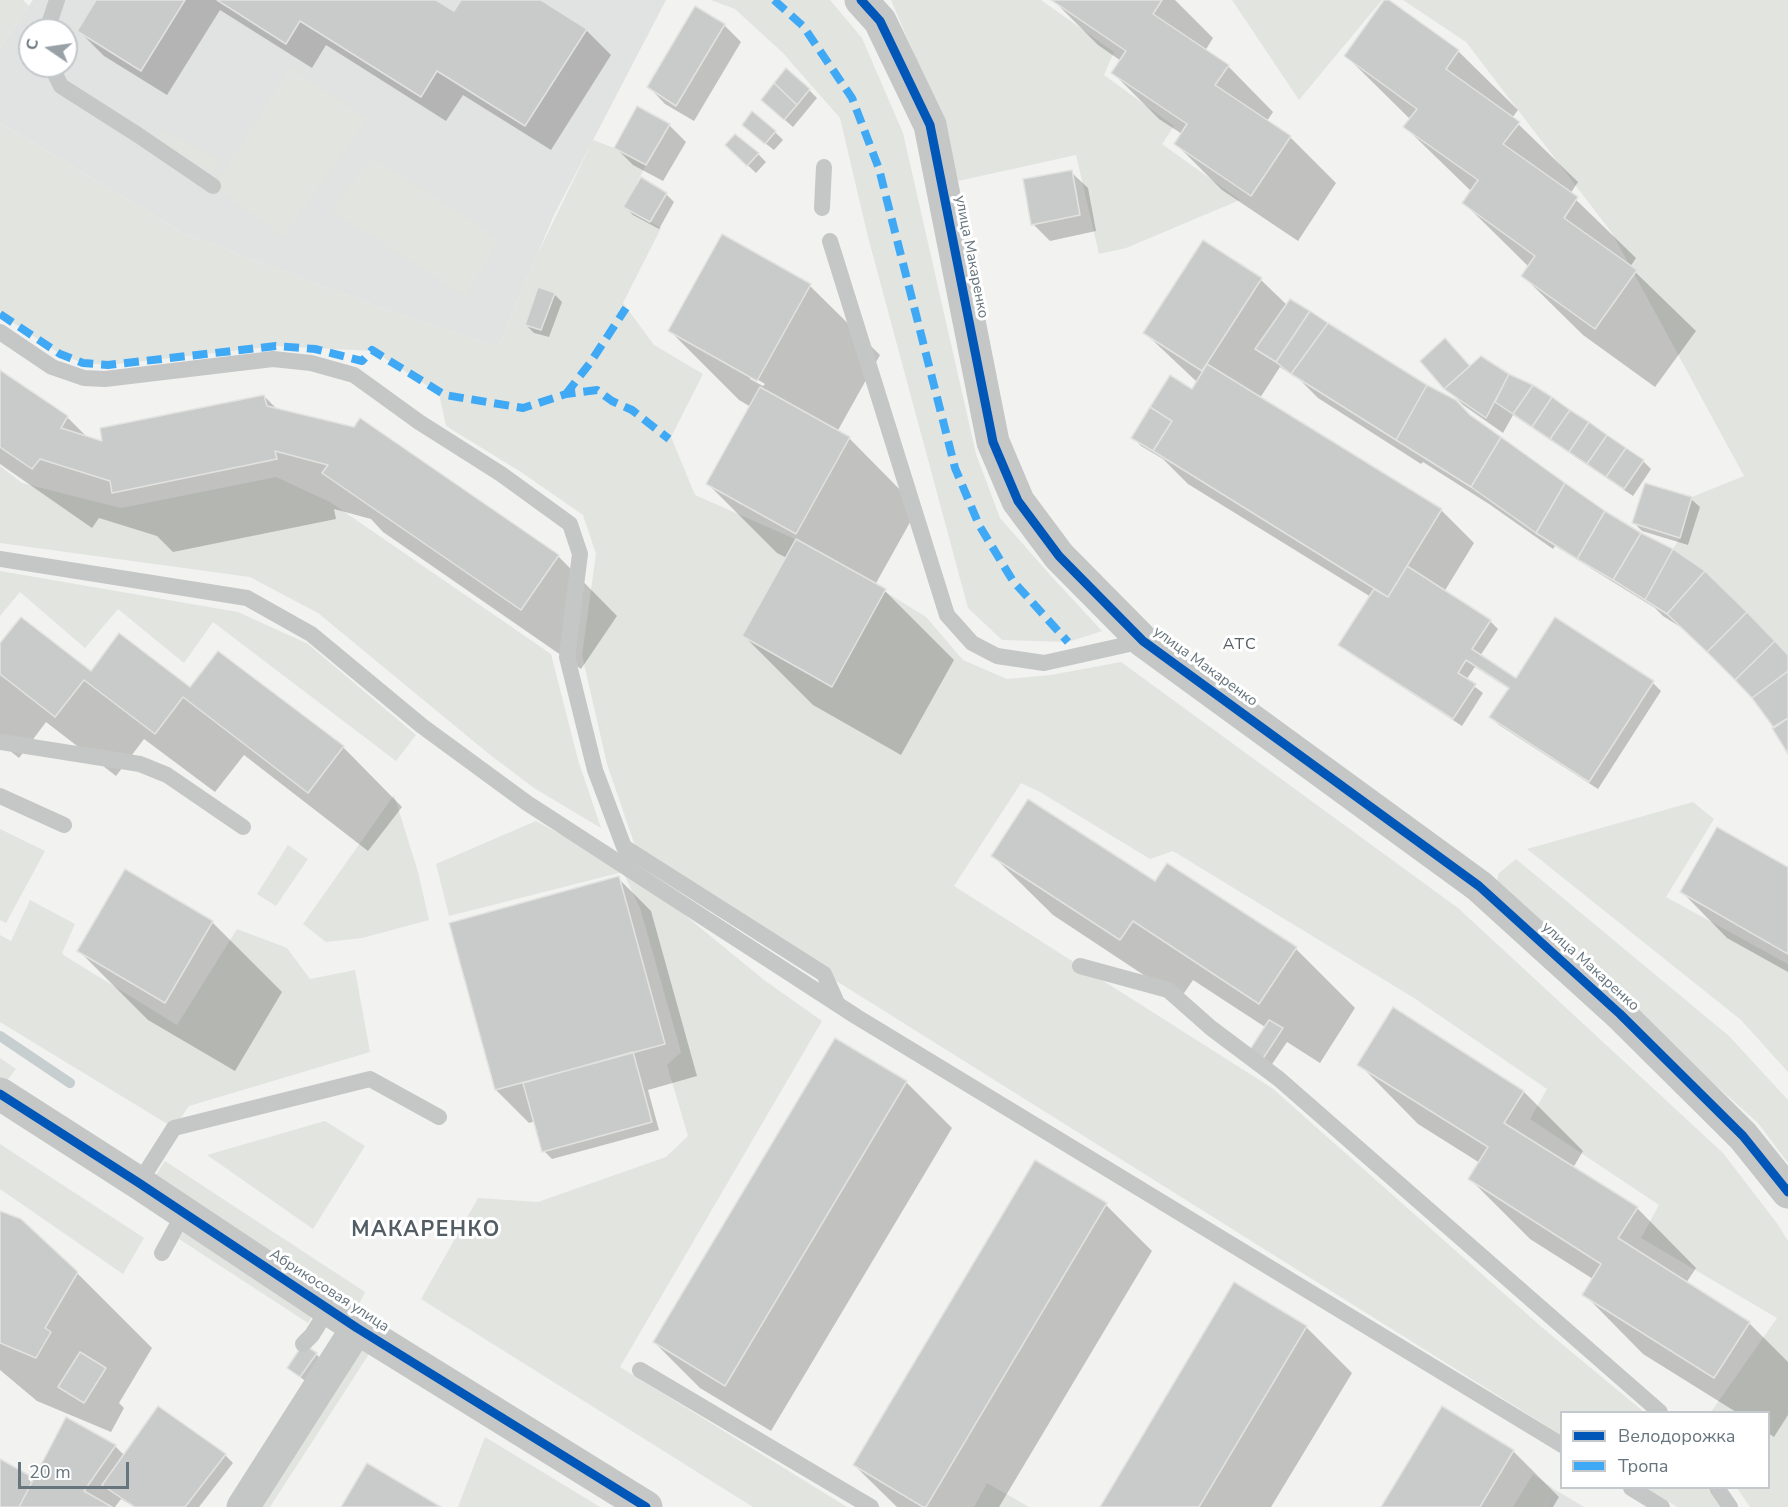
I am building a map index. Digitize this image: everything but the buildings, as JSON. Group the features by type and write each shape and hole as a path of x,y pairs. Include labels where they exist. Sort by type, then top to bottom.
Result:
{"street":[{"name":"улица Макаренко","path":"861,0 880,21 930,125 993,442 1018,501 1059,556 1143,641 1479,886 1620,1014 1743,1136 1788,1192"},
{"name":"Абрикосовая улица","path":"0,1094 357,1328 646,1507"},
{"path":"243,1507 357,1328"}],"lane":[{"path":"52,18 57,0"},
{"path":"57,78 61,86 213,186"},
{"path":"822,208 824,167"},
{"path":"830,241 948,615 972,643 997,656 1044,663 1143,641"},
{"path":"0,332 52,367 84,378 105,379 273,359 311,363 354,375 419,422 501,474 570,524 580,554 567,657 596,770 624,847 824,974 837,1003"},
{"path":"0,559 247,598 311,634 422,726 502,786 837,1003 1560,1445"},
{"path":"0,742 140,764 167,775 243,827"},
{"path":"0,796 64,825"},
{"path":"1080,966 1168,990 1211,1028 1279,1079 1658,1411"},
{"path":"139,1183 174,1128 370,1079 439,1117"},
{"path":"162,1253 184,1213"},
{"path":"303,1344 312,1335 328,1309"},
{"path":"640,1370 871,1507"},
{"path":"1633,1489 1662,1507"},
{"path":"1718,1489 1730,1507"}],"shaded area":[{"path":"0,0 23,0 29,6 21,18 18,18 18,22 0,49"},
{"path":"33,0 666,0 554,215 498,347 365,302 183,233 0,123 0,49 18,22 18,78 78,78 78,18 21,18"},
{"path":"711,0 830,0 862,38 903,133 976,454 1000,518 1102,631 1068,642 1002,640 968,608 868,237 840,118 783,53 735,9"},
{"path":"891,0 1041,0 1114,52 1104,75 1174,126 1162,144 1240,200 1126,248 1099,254 1076,155 958,181 939,114"},
{"path":"1232,0 1382,0 1299,100"},
{"path":"1403,0 1788,0 1788,655 1747,612 1673,549 1680,538 1692,497 1744,476 1612,233 1466,42"},
{"path":"291,67 368,119 283,237 213,186"},
{"path":"0,123 183,233 365,302 498,347 537,255 593,140 646,165 624,207 661,228 623,303 654,345 703,374 671,437 695,495 795,539 743,637 830,686 884,591 926,617 963,660 1007,679 1051,675 1121,662 1458,908 1723,1153 1788,1241 1788,1507 1750,1507 1738,1489 1770,1489 1770,1411 1712,1411 1777,1318 1641,1238 1659,1205 1530,1119 1547,1089 1414,998 1173,851 1150,859 1040,792 1021,783 954,886 1272,1088 1545,1330 1643,1411 1560,1411 1560,1434 771,940 648,860 634,843 607,764 582,655 596,554 583,515 521,472 446,426 439,393 373,351 276,346 108,365 83,363 60,354 0,314"},
{"path":"163,129 219,161 212,174 157,139"},
{"path":"372,156 500,240 465,296 331,211"},
{"path":"0,466 22,483 121,508 276,477 330,502 551,654 578,760 601,828 534,788 489,754 318,613 250,577 0,543"},
{"path":"0,571 238,612 308,644 416,735 396,761 213,622 184,663 118,609 85,648 20,592 0,616"},
{"path":"394,795 418,872 429,920 362,938 326,942 303,924"},
{"path":"1693,802 1714,819 1666,897 1788,964 1788,1072 1741,1020 1527,849"},
{"path":"536,821 622,868 658,893 764,980 822,1021 620,1367 847,1507 753,1507 421,1299 478,1198 538,1202 666,1157 688,1136 667,1065 681,1052 640,908 623,872 449,916 436,864"},
{"path":"0,829 45,851 6,923 0,920"},
{"path":"288,845 308,859 276,906 257,894"},
{"path":"1516,859 1729,1036 1788,1100 1788,1163 1758,1123 1495,888 1499,873"},
{"path":"30,900 75,924 62,953 65,956 177,1025 237,929 287,948 310,979 355,970 370,1052 189,1106 174,1128 0,1022 0,935 11,941"},
{"path":"0,1058 16,1069 6,1082 0,1078"},
{"path":"325,1121 365,1146 313,1229 207,1155"},
{"path":"0,1144 144,1238 123,1274 0,1189"},
{"path":"165,1161 365,1292 355,1312 152,1181"},
{"path":"187,1226 316,1310 308,1323 179,1239"},
{"path":"357,1346 369,1354 270,1507 253,1507"},
{"path":"485,1437 600,1507 458,1507"},
{"path":"1533,1474 1554,1489 1544,1507 1513,1507"},
{"path":"987,1483 1029,1507 974,1507"},
{"path":"1554,1489 1584,1507 1544,1507"},
{"path":"1648,1489 1708,1489 1720,1507 1677,1507"}],"waterway":[{"path":"0,1036 70,1083"}],"marked path":[{"path":"774,0 803,26 852,98 879,169 955,468 979,525 1013,581 1068,642"},
{"path":"566,394 590,363 626,308"},
{"path":"0,314 60,354 83,363 108,365 276,346 315,349 362,361 372,350 445,395 523,408 566,394 597,390 612,401 632,410 669,439"}],"cycle path":[{"path":"861,0 880,21 930,125 993,442 1018,501 1059,556 1143,641 1479,886 1620,1014 1743,1136 1788,1192"},
{"path":"0,1094 357,1328 646,1507"}],"district":[{"name":"АТС","path":"1240,645"},
{"name":"МАКАРЕНКО","path":"426,1231"}]}
